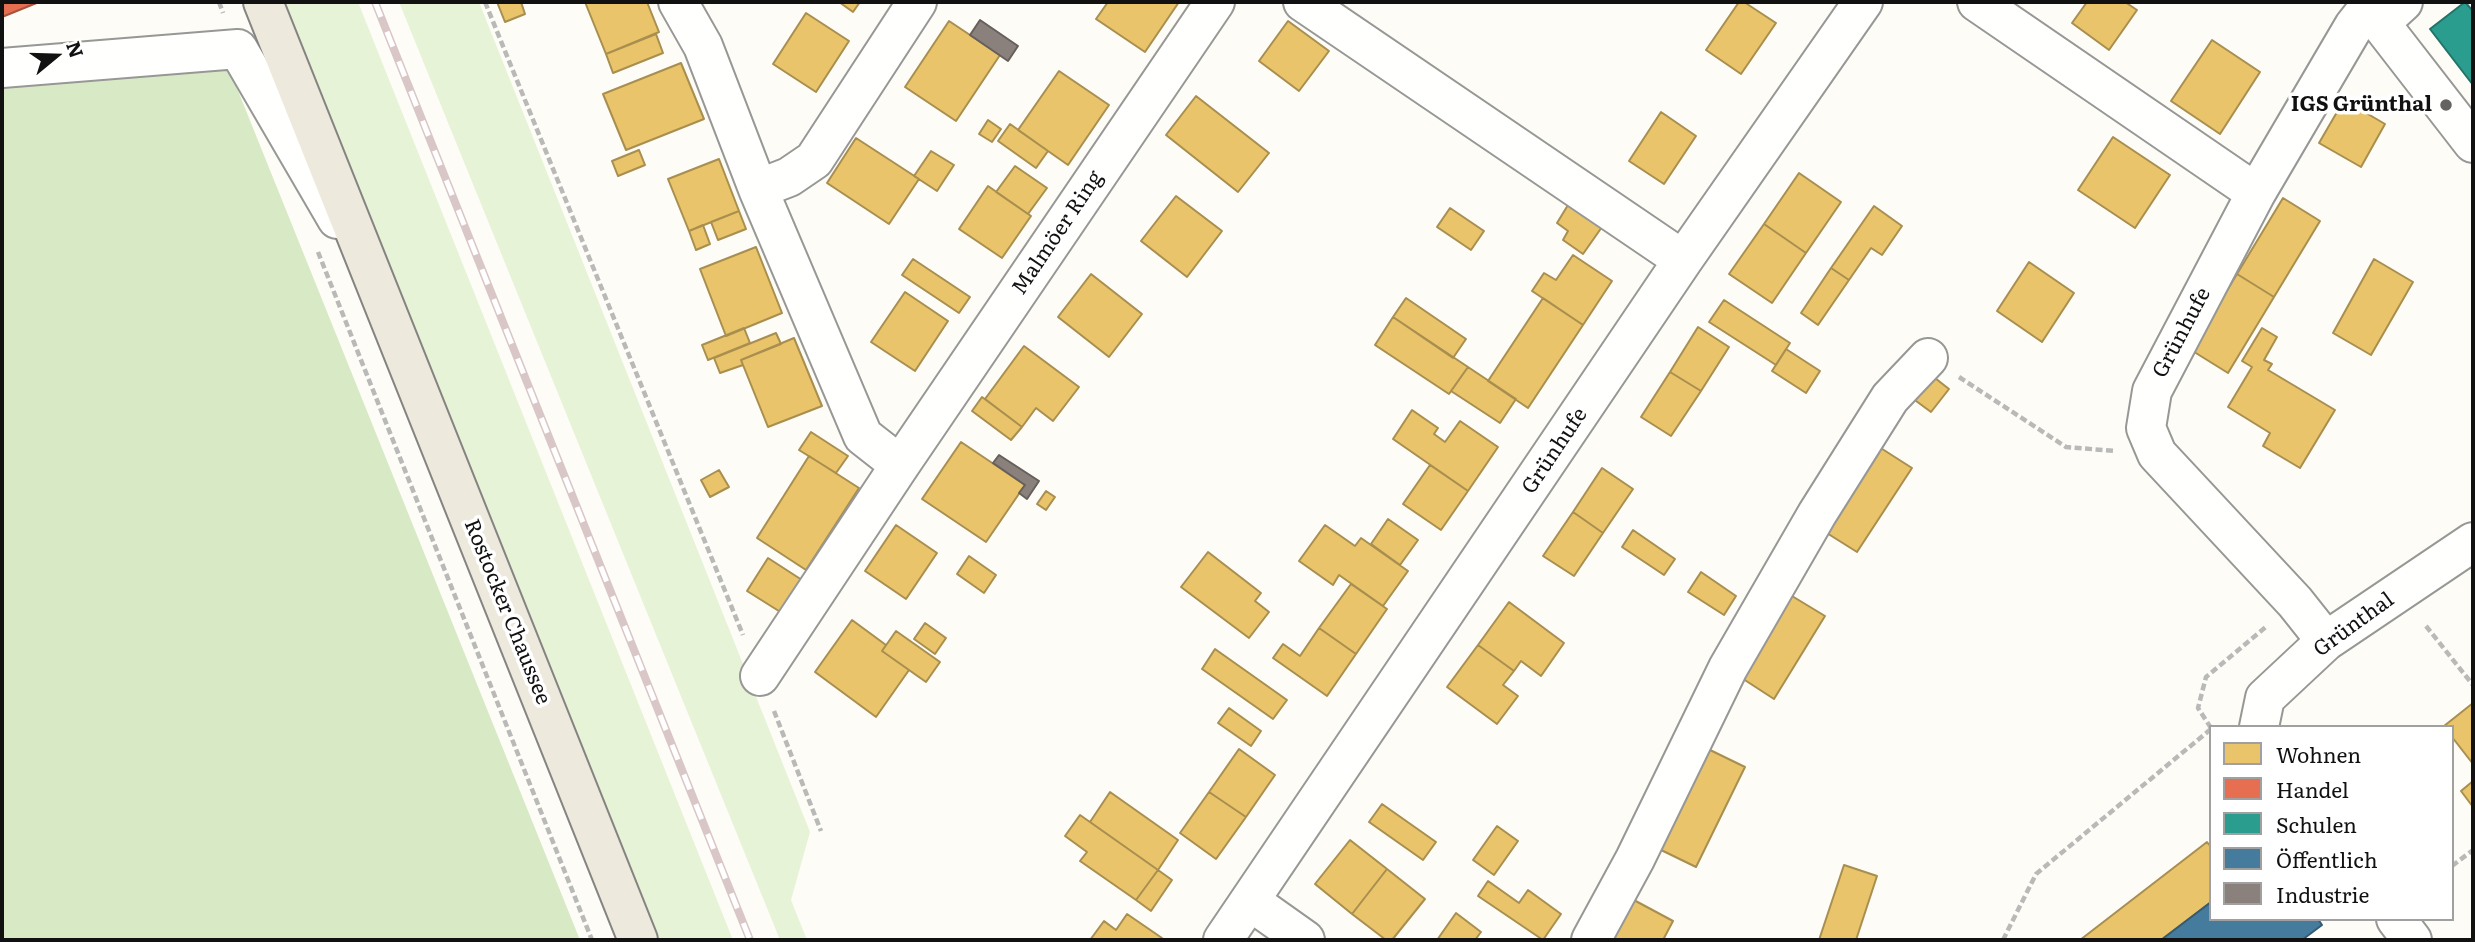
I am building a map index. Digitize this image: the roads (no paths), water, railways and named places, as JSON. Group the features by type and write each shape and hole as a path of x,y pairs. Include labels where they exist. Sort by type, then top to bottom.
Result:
{"main road":[{"name":"Rostocker Chaussee","path":"263,2 638,940"}],"street":[{"path":"678,2 703,46 758,189 863,436 900,465"},
{"path":"758,189 789,177 814,160 916,2"},
{"name":"Malmöer Ring","path":"760,676 1215,2"},
{"path":"1303,2 1683,261"},
{"name":"Grünhufe","path":"1223,940 1683,261 1863,2"},
{"path":"1976,2 2256,193"},
{"name":"Grünhufe","path":"2326,641 2295,602 2157,454 2146,428 2152,391 2256,193 2354,26 2373,2"},
{"path":"2403,2 2380,23 2473,143"},
{"name":"Rostocker Chaussee","path":"2,68 238,49 376,285"},
{"path":"1591,940 1635,859 1728,668 1817,514 1890,398 1928,358"},
{"name":"Grünthal","path":"2259,725 2265,698 2326,641 2473,542"},
{"path":"1250,901 1305,940"},
{"path":"2398,921 2412,940"}],"railway":[{"path":"375,2 750,940"}],"place":[{"name":"IGS Grünthal","path":"2446,105"}]}
